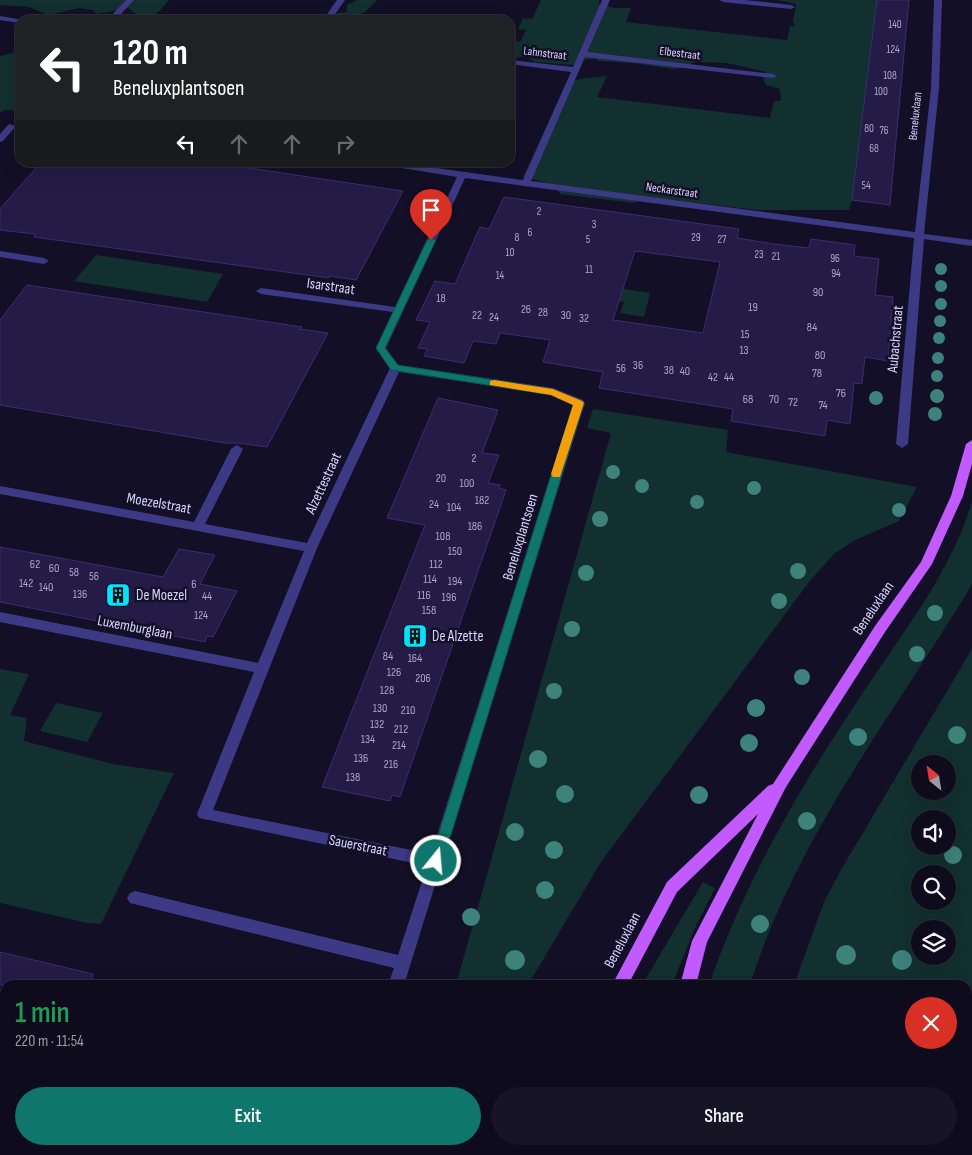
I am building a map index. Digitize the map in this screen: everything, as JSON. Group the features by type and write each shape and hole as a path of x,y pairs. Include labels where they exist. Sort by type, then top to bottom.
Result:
{"main road":[{"name":"Beneluxlaan","path":"689,980 700,941 781,783 880,629 926,564 957,496 972,444"},
{"name":"Beneluxlaan","path":"623,980 672,886 781,783"}],"street":[{"path":"116,15 130,0"},
{"path":"330,15 341,0"},
{"path":"526,183 606,0"},
{"path":"723,0 791,7"},
{"name":"Beneluxlaan","path":"919,236 935,88 938,0"},
{"path":"0,18 15,20"},
{"name":"Elbestraat","path":"584,54 774,76"},
{"name":"Lahnstraat","path":"515,63 577,70"},
{"path":"0,139 12,126"},
{"name":"Neckarstraat","path":"405,167 972,243"},
{"path":"395,368 380,348 462,175"},
{"name":"Aubachstraat","path":"902,444 919,236"},
{"path":"0,254 44,261"},
{"name":"Isarstraat","path":"261,291 398,310"},
{"name":"Alzettestraat","path":"204,814 311,548 395,368"},
{"name":"Beneluxplantsoen","path":"395,368 553,392 579,403 436,861"},
{"path":"197,527 237,449"},
{"name":"Moezelstraat","path":"0,490 311,548"},
{"name":"Luxemburglaan","path":"0,617 263,669"},
{"name":"Sauerstraat","path":"204,814 436,861"},
{"path":"397,980 436,861"},
{"path":"135,898 402,963"}],"green space":[{"path":"0,0 169,0 154,15 138,15 129,8 97,14 93,10 79,8 48,15 29,7 0,5"},
{"path":"357,0 377,0 365,12 357,15 322,15 347,12 347,5"},
{"path":"541,0 599,0 599,4 615,8 631,8 626,22 787,40 790,26 795,26 793,21 796,4 777,0 877,0 852,200 849,210 758,210 648,197 634,203 560,194 555,185 523,177 566,84 579,79 607,76 597,97 770,118 774,101 781,101 780,89 766,85 763,79 766,72 727,63 695,62 682,68 673,69 633,63 598,61 596,59 578,60 573,65 534,62 526,56 515,58 515,42 520,42 526,30 518,29 523,18 532,19"},
{"path":"15,52 15,111 5,110 0,113 0,56"},
{"path":"96,255 223,274 207,302 74,281"},
{"path":"617,288 650,293 644,317 620,313 624,302 613,300"},
{"path":"593,409 728,430 726,452 917,487 899,521 855,540 834,554 809,582 601,862 531,980 457,980 611,433 587,428"},
{"path":"972,500 972,583 970,588 878,732 819,829 792,880 769,932 752,980 711,980 739,910 793,805 834,737 938,579 952,553"},
{"path":"972,649 972,980 796,980 824,902 842,868"},
{"path":"0,669 29,674 10,715 27,718 24,741 113,764 174,773 101,924 87,923 0,903"},
{"path":"56,703 103,713 87,742 40,731"},
{"path":"703,882 715,888 695,928 674,980 645,980"}],"building":[{"path":"877,0 909,0 890,205 852,200"},
{"path":"37,167 242,167 403,191 356,280 329,276 329,278 34,237 35,234 0,230 0,209"},
{"path":"504,197 739,229 737,238 774,244 809,248 811,239 855,245 854,256 879,259 875,295 893,297 888,361 865,357 862,384 854,383 850,424 827,420 825,436 731,421 733,409 599,388 603,372 543,362 550,340 500,333 496,344 473,341 464,363 424,356 428,349 418,348 430,322 416,320 435,281 455,284 480,227 489,229","holes":["635,251 720,262 703,333 613,320"]},
{"path":"27,285 302,327 300,329 328,333 267,447 225,443 0,405 0,320"},
{"name":"De Alzette","path":"438,398 498,410 482,453 499,455 488,483 500,485 499,488 506,490 400,797 392,795 390,801 322,787 425,525 387,518"},
{"name":"De Moezel","path":"0,547 163,577 179,549 215,555 200,584 237,591 213,637 207,636 205,642 0,602"},
{"path":"0,952 93,974 92,980 0,980"}],"slow traffic":[{"path":"494,383 553,392 579,403 557,474"}],"place":[{"name":"De Moezel","path":"118,595"},
{"name":"De Alzette","path":"415,636"}],"route":[{"path":"431,240 380,348 395,368 553,392 579,403 436,861"}]}
